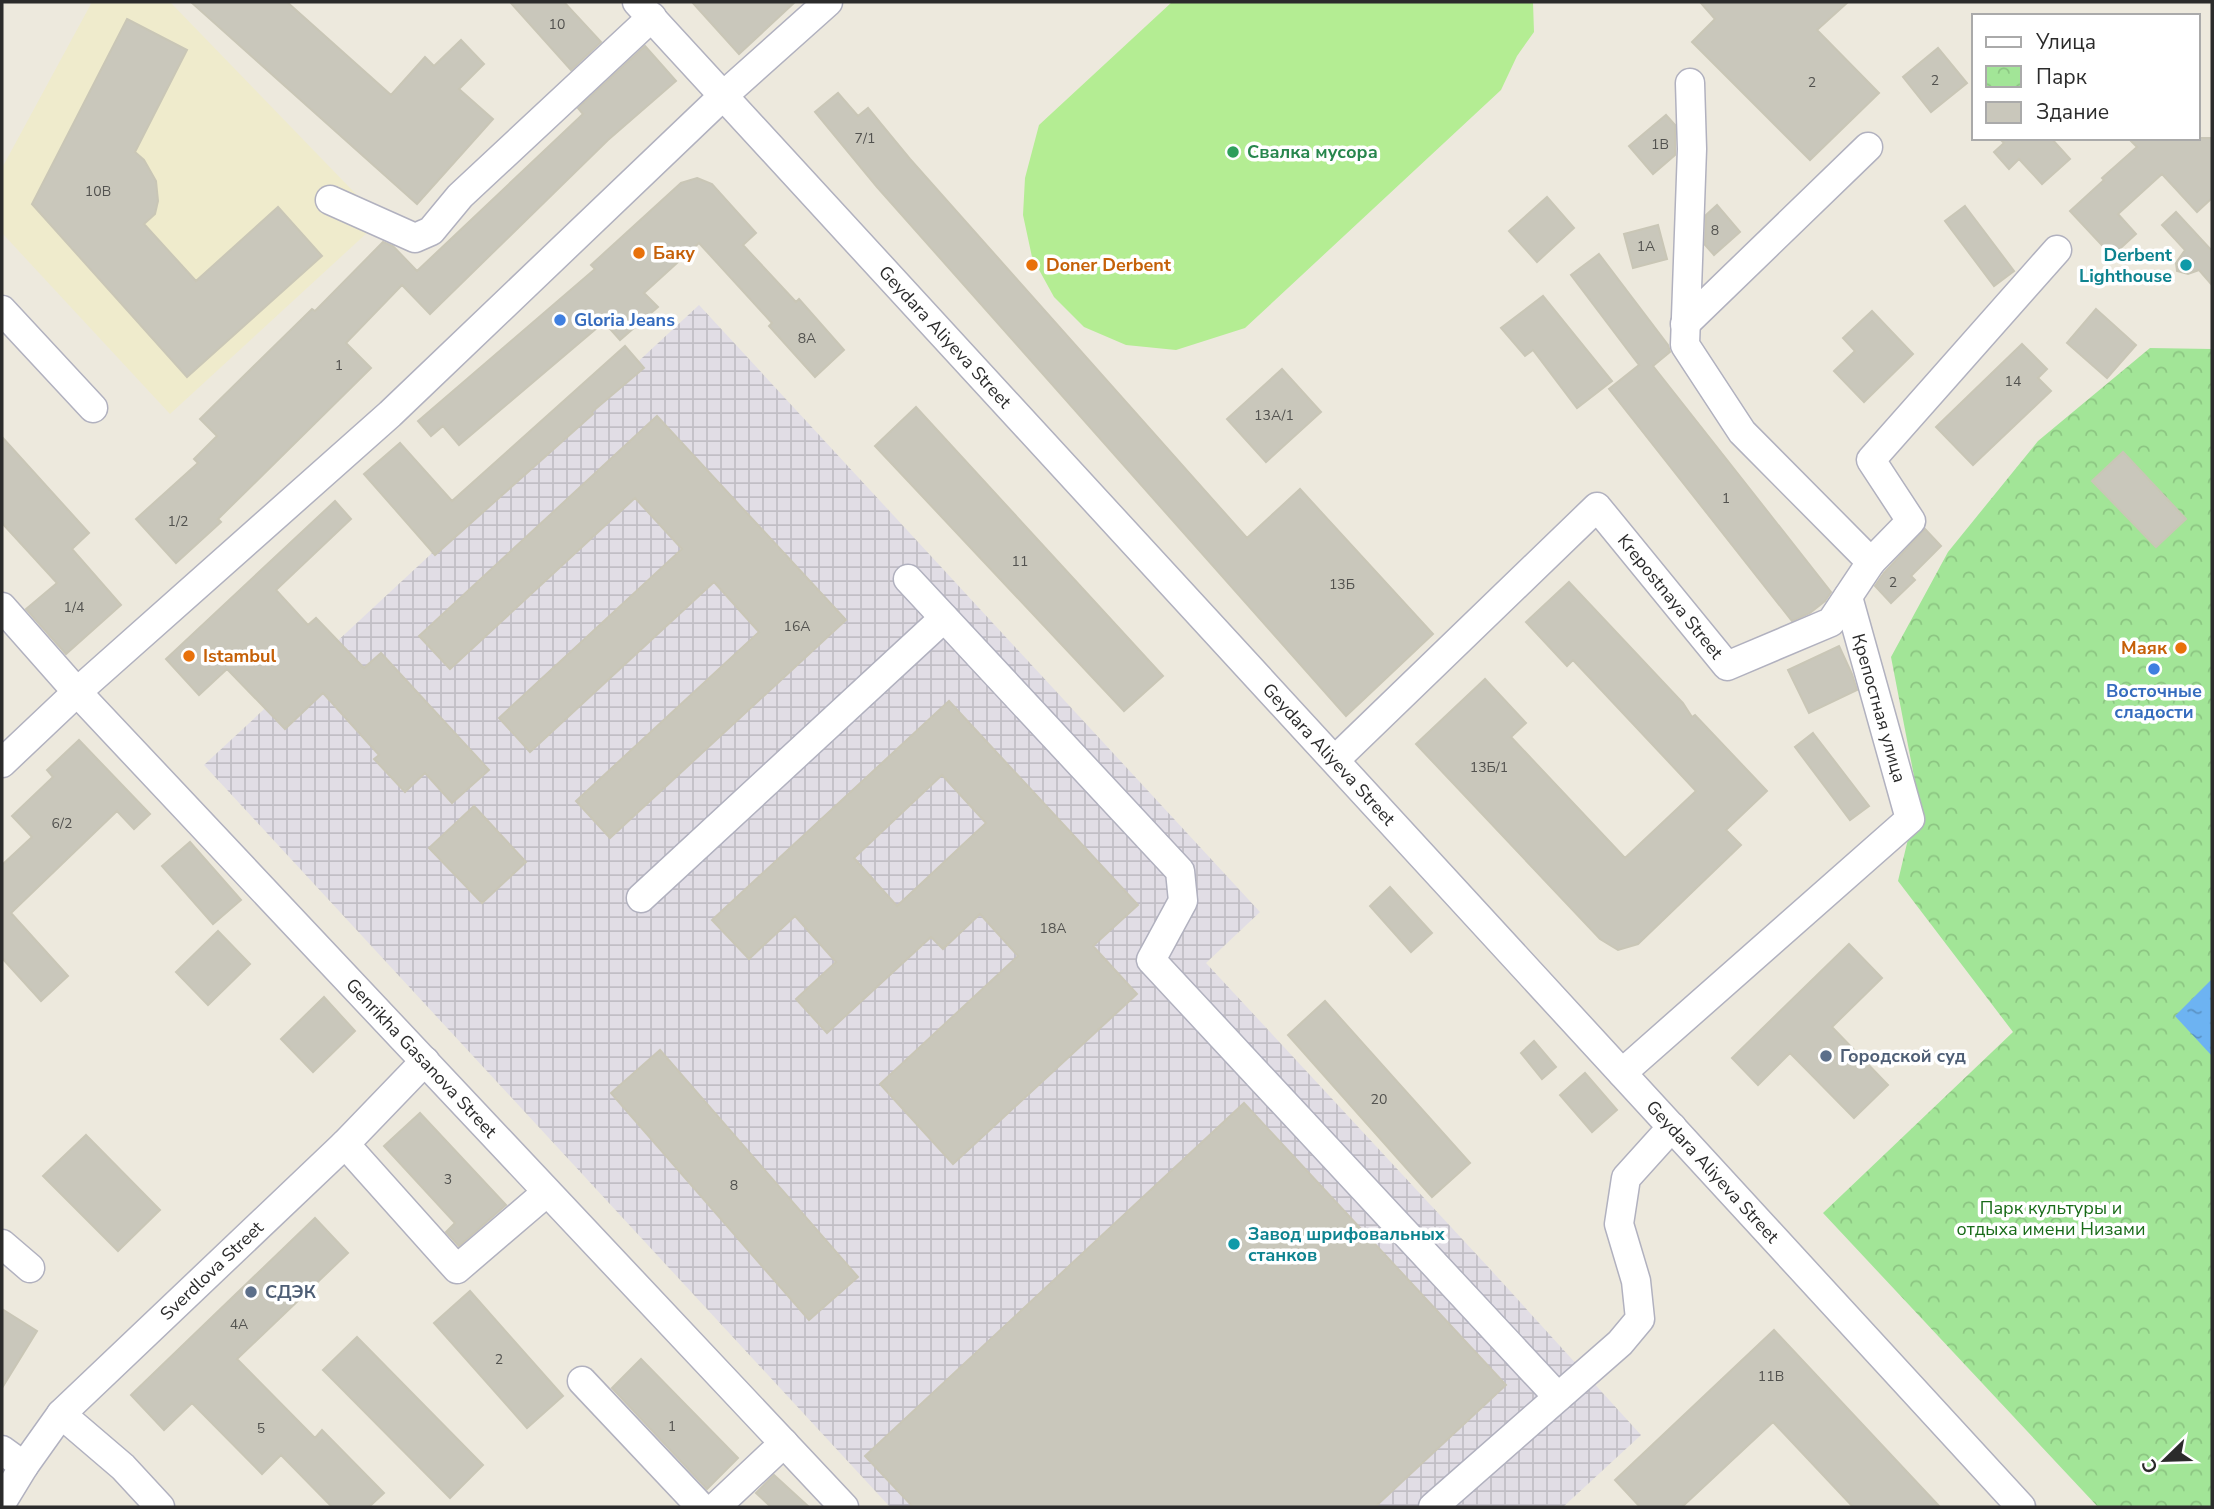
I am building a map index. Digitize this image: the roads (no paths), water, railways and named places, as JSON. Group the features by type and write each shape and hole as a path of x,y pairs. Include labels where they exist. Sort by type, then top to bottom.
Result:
{"street":[{"path":"2,763 77,692 390,414 724,95 828,2"},
{"path":"330,200 415,239 431,231 460,196 644,9"},
{"name":"Geydara Aliyeva Street","path":"644,9 2021,1507"},
{"path":"1690,83 1692,149 1685,345 1742,432 1871,562"},
{"path":"1685,324 1868,147"},
{"name":"Krepostnaya Street","path":"1335,760 1597,507 1727,666 1831,622 1871,562 1911,521 1871,460 2057,250"},
{"path":"2,310 93,408"},
{"path":"908,579 1180,871 1183,901 1151,960 1558,1397"},
{"name":"Крепостная улица","path":"1622,1073 1910,819 1848,597"},
{"name":"Genrikha Gasanova Street","path":"2,607 77,692 844,1507"},
{"path":"641,898 944,618"},
{"name":"Sverdlova Street","path":"2,1502 13,1458 345,1144 425,1061"},
{"path":"1433,1507 1620,1343 1640,1319 1636,1282 1619,1224 1626,1178 1672,1127"},
{"path":"345,1144 457,1269 547,1192"},
{"path":"2,1244 30,1268"},
{"path":"582,1381 701,1507"},
{"path":"61,1415 122,1467 160,1507"},
{"path":"716,1507 784,1443"}],"water":[{"path":"2212,979 2212,1056 2175,1016"}],"place":[{"name":"Свалка мусора","path":"1233,152"},
{"name":"Баку","path":"639,253"},
{"name":"Doner Derbent","path":"1032,265"},
{"name":"Derbent Lighthouse","path":"2186,265"},
{"name":"Gloria Jeans","path":"560,320"},
{"name":"Маяк","path":"2181,648"},
{"name":"Istambul","path":"189,656"},
{"name":"Восточные сладости","path":"2154,669"},
{"name":"Городской суд","path":"1826,1056"},
{"name":"Завод шрифовальных станков","path":"1234,1244"},
{"name":"СДЭК","path":"251,1292"}],"park label":[{"name":"Парк культуры и отдыха имени Низами","path":"2051,1218"}]}
